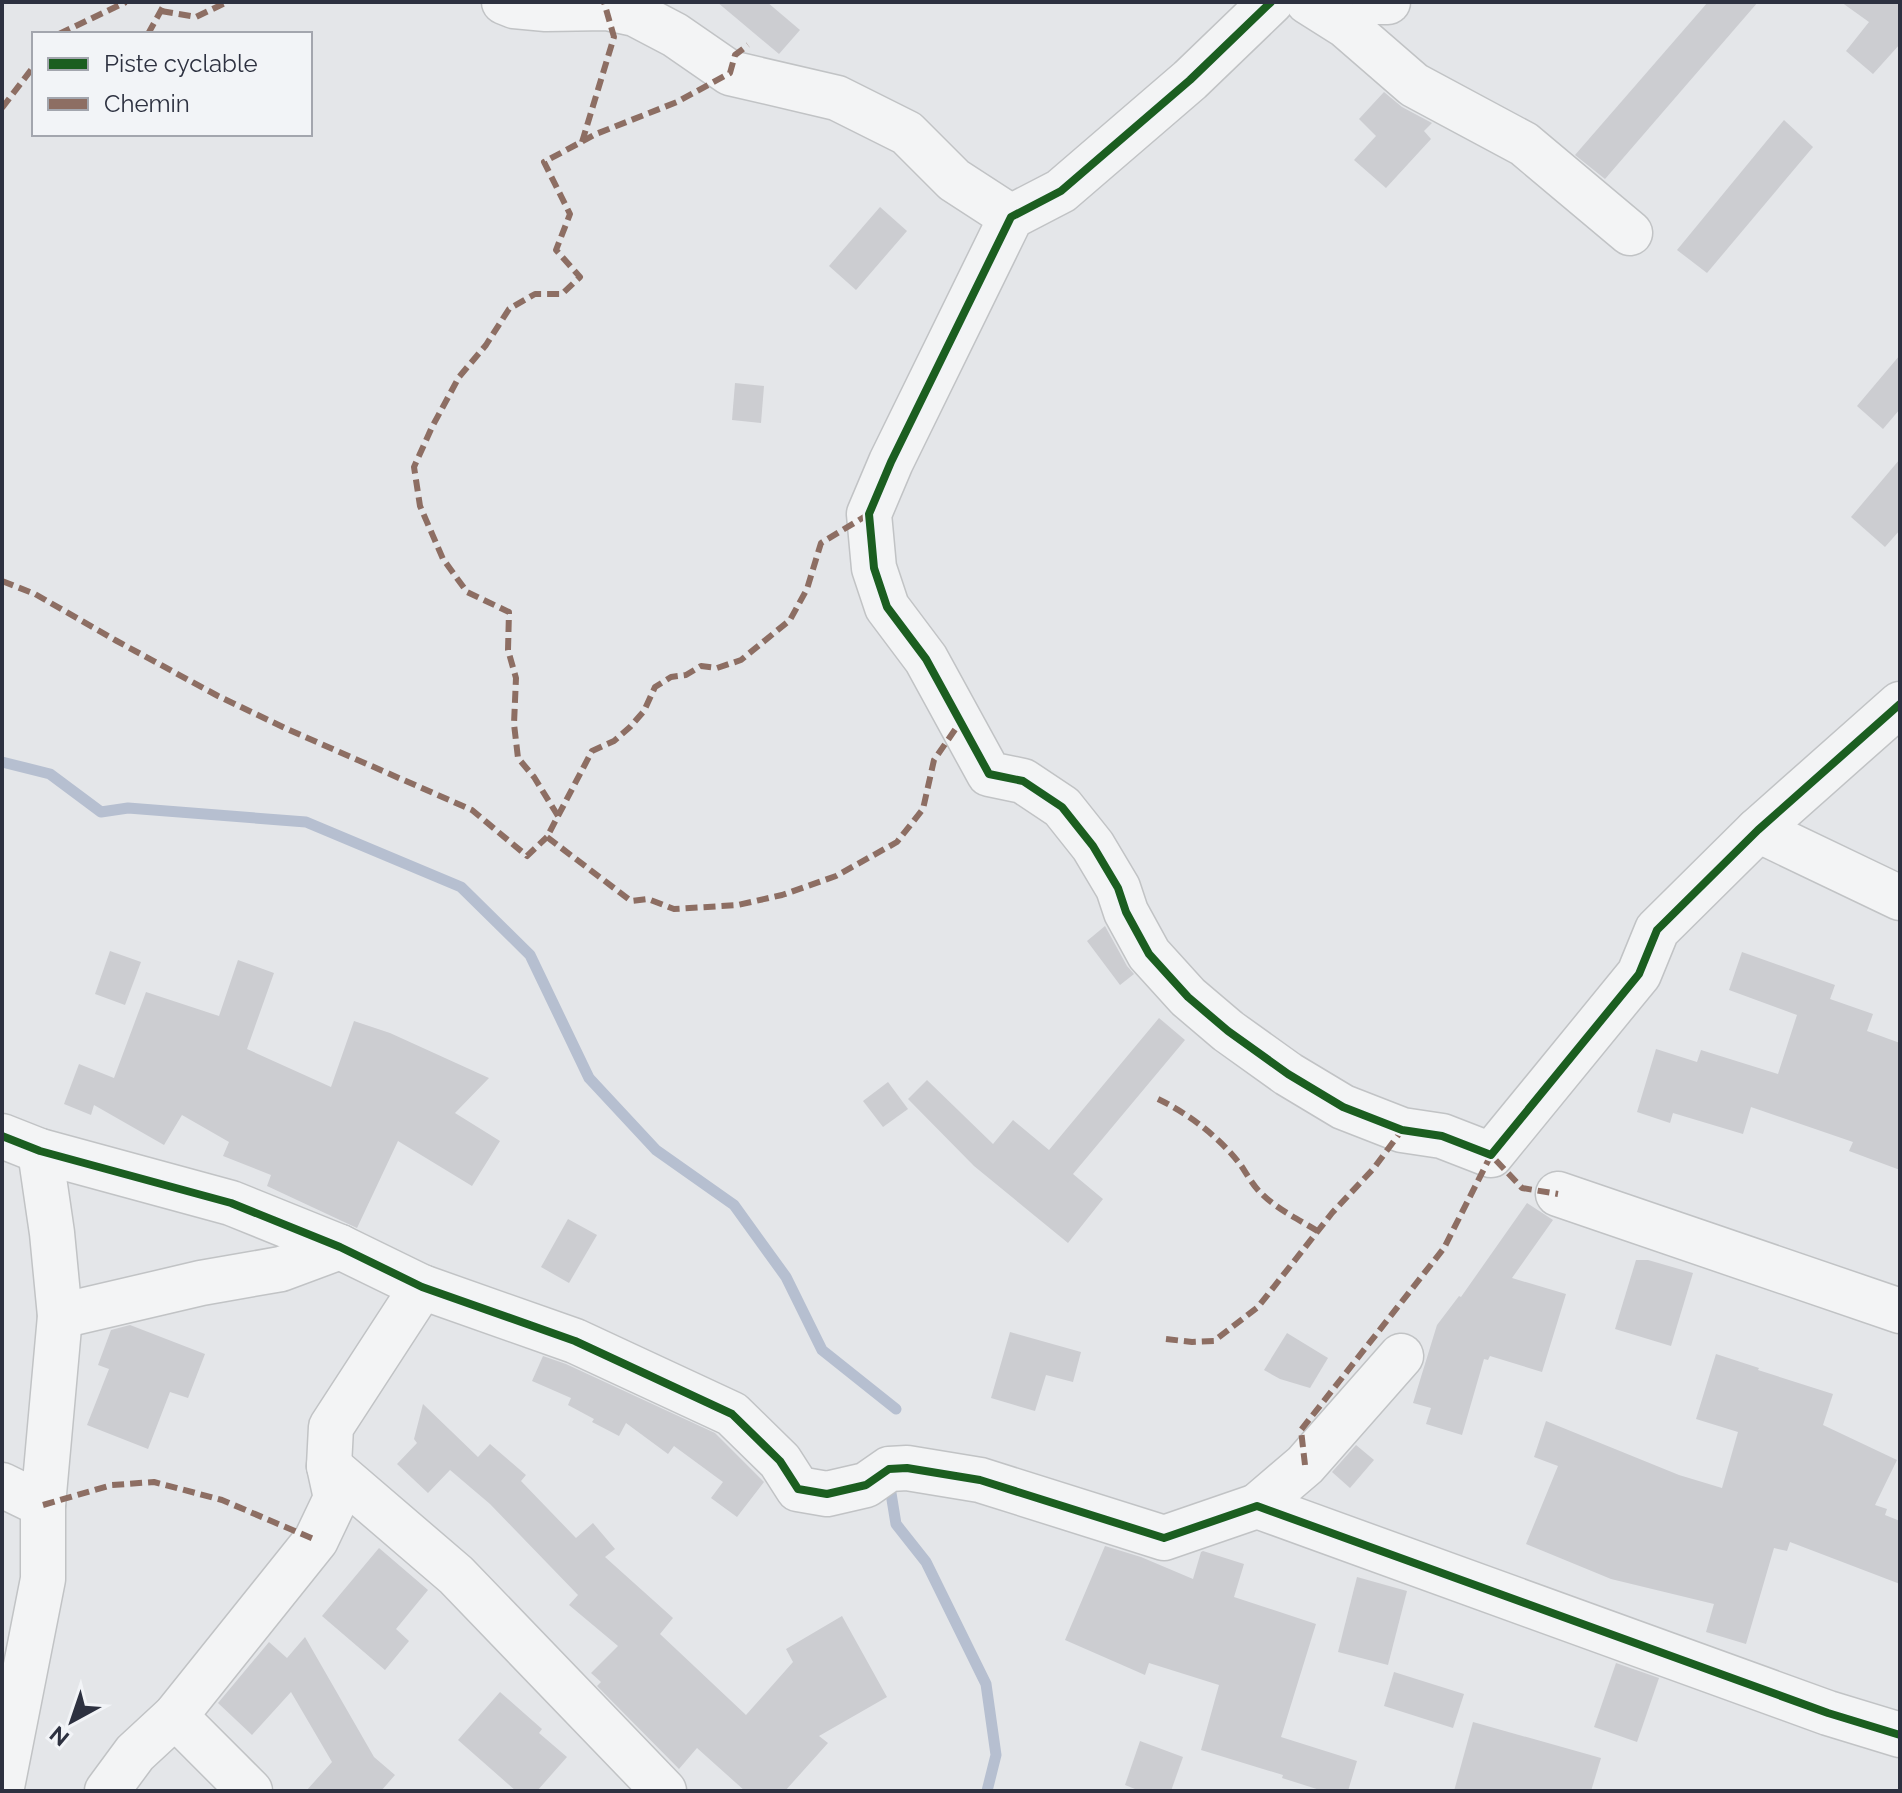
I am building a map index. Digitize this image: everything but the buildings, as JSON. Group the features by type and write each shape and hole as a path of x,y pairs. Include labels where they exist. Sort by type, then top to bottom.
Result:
{"street":[{"path":"504,2 546,9 607,8 635,14 675,35 730,73 837,98 907,133 954,180 1011,217"},
{"path":"1271,2 1190,80 1061,191 1011,217 891,462 869,514 874,568 887,607 926,659 989,774 1023,781 1062,807 1093,846 1118,888 1126,912 1149,954 1188,997 1218,1022 1288,1074 1343,1107 1402,1130 1442,1136 1491,1155 1639,974 1657,930 1758,830 1900,704"},
{"path":"1308,2 1346,26 1414,85 1524,144 1630,233"},
{"path":"1374,2 1388,2"},
{"path":"1758,830 1900,898"},
{"path":"21,1144 231,1203 340,1247 422,1287 575,1341 732,1414 780,1461 798,1489 827,1494 866,1485 889,1469 907,1468 980,1480 1164,1538 1257,1506 1305,1465 1401,1356"},
{"path":"2,1787 43,1579 43,1505 60,1316 52,1233 21,1144"},
{"path":"1558,1194 1900,1311"},
{"path":"60,1316 201,1283 281,1269 340,1247"},
{"path":"107,1791 135,1753 175,1716 316,1540 336,1498 329,1466 331,1427 422,1287"},
{"path":"329,1466 456,1575 664,1791"},
{"path":"2,1485 43,1505"},
{"path":"1257,1506 1828,1713 1900,1735"},
{"path":"175,1716 250,1791"}],"waterway":[{"path":"2,762 50,774 101,812 128,808 306,822 461,887 530,955 589,1078 656,1150 734,1205 786,1277 822,1350 896,1409"},
{"path":"889,1481 896,1524 926,1562 986,1684 996,1755 987,1791"}],"marked path":[{"path":"63,32 126,2"},
{"path":"161,11 196,17 227,2"},
{"path":"582,142 614,37 604,2"},
{"path":"149,32 164,5"},
{"path":"558,816 518,758 514,724 516,678 508,650 509,612 467,592 443,559 420,506 414,467 459,377 486,345 509,309 535,294 562,294 580,277 556,250 570,214 544,162 596,134 677,102 730,73 735,55 748,45"},
{"path":"2,108 32,69"},
{"path":"869,514 821,543 807,589 790,620 741,660 717,668 701,666 686,675 671,677 655,687 644,711 630,727 614,741 592,751 547,837 631,901 648,899 674,909 738,905 782,895 836,876 897,842 923,809 934,760 961,721"},
{"path":"2,581 35,594 218,696 472,810 527,856 547,837"},
{"path":"1158,1099 1213,1136 1232,1154 1268,1200 1319,1232"},
{"path":"1166,1339 1214,1341 1258,1307 1402,1130"},
{"path":"1305,1465 1301,1430 1444,1248 1491,1155 1522,1188 1558,1194"},
{"path":"43,1505 112,1485 154,1482 222,1500 316,1540"}],"cycle path":[{"path":"1271,2 1190,80 1061,191 1011,217 891,462 869,514 874,568 887,607 926,659 989,774 1023,781 1062,807 1093,846 1118,888 1126,912 1149,954 1188,997 1228,1031 1288,1074 1343,1107 1402,1130 1442,1136 1491,1155 1639,974 1657,930 1758,830 1900,704"},
{"path":"2,1136 40,1151 231,1203 340,1247 422,1287 575,1341 732,1414 780,1461 798,1489 827,1494 866,1485 889,1469 907,1468 980,1480 1164,1538 1257,1506 1828,1713 1900,1735"}]}
